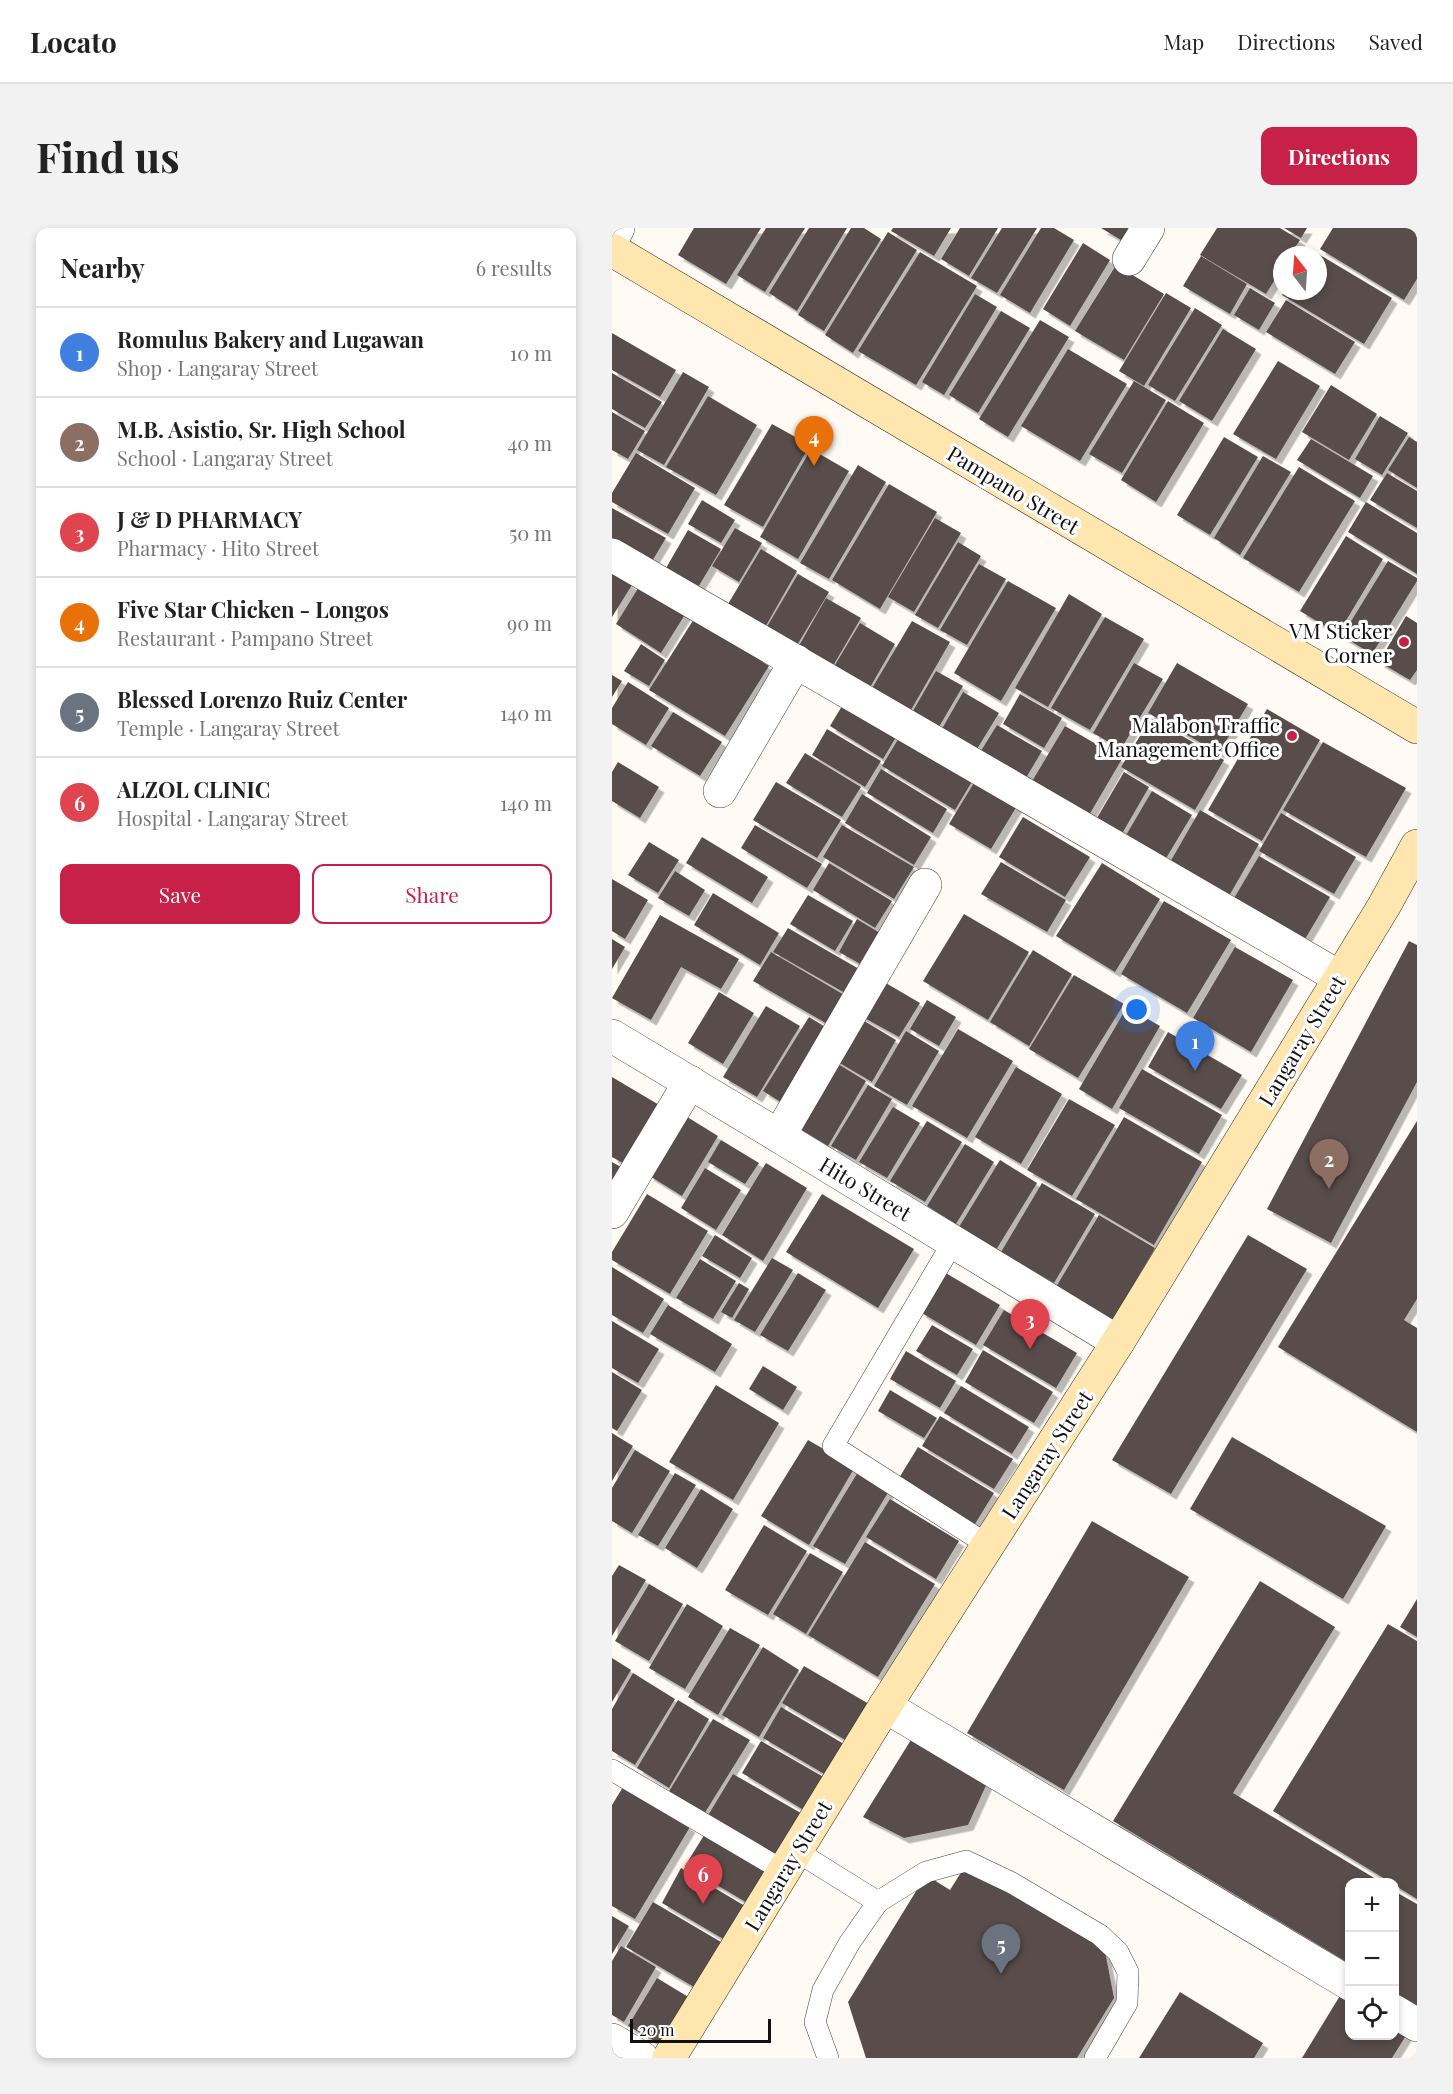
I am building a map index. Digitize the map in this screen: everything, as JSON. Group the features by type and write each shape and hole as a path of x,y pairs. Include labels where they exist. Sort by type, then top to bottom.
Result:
{"street":[{"path":"612,239 618,228"},
{"path":"1129,259 1149,228"},
{"name":"Pampano Street","path":"612,250 1417,728"},
{"path":"612,555 1339,978"},
{"path":"720,792 796,661"},
{"name":"Langaray Street","path":"669,2058 885,1706 1118,1342 1384,906 1417,846"},
{"path":"779,1136 925,885"},
{"name":"Hito Street","path":"612,1036 1118,1342"},
{"path":"612,1212 690,1082"},
{"path":"885,1706 1345,1981"},
{"path":"1399,2014 1417,2025"},
{"path":"612,2040 642,2058"}],"lane":[{"path":"953,1242 833,1446 988,1545"},
{"path":"612,1770 790,1861 878,1902"},
{"path":"828,2058 814,2022 823,1990 850,1942 878,1902 926,1872 966,1861 1012,1883 1100,1935 1118,1952 1128,1972 1127,2003 1095,2058"}],"building":[{"path":"694,228 761,228 726,284 678,255"},
{"path":"766,228 805,228 765,292 737,275"},
{"path":"809,228 847,228 797,311 769,293"},
{"path":"851,228 864,228 881,239 824,331 798,315"},
{"path":"893,228 951,228 934,256 891,231"},
{"path":"960,228 998,228 969,276 941,259"},
{"path":"1002,228 1037,228 997,293 971,278"},
{"path":"1041,228 1054,228 1074,240 1030,313 1000,295"},
{"path":"1101,228 1142,228 1131,246"},
{"path":"1217,228 1280,228 1300,240 1296,246 1273,246 1273,283 1266,294 1200,255"},
{"path":"1284,228 1307,228 1301,238"},
{"path":"1333,228 1417,228 1417,279 1404,300 1327,253 1327,246 1322,246"},
{"path":"888,232 917,250 853,353 825,335"},
{"path":"1083,243 1110,260 1070,326 1043,309"},
{"path":"920,252 977,286 916,385 858,351"},
{"path":"1201,256 1247,284 1230,314 1183,286"},
{"path":"1327,259 1392,298 1364,344 1290,300 1327,300"},
{"path":"1116,265 1164,294 1124,360 1075,331"},
{"path":"1250,288 1275,303 1259,330 1234,315"},
{"path":"1166,293 1191,308 1144,386 1119,371"},
{"path":"975,294 997,307 944,395 922,382"},
{"path":"1286,300 1355,342 1335,374 1266,332"},
{"path":"1195,308 1222,325 1175,401 1148,385"},
{"path":"1001,311 1030,328 978,413 949,395"},
{"path":"1040,320 1069,337 1008,437 979,419"},
{"path":"1223,329 1256,349 1212,421 1179,401"},
{"path":"612,333 676,370 660,397 612,370"},
{"path":"1068,349 1127,384 1080,461 1021,426"},
{"path":"1278,361 1320,386 1276,459 1233,434"},
{"path":"683,372 709,387 664,465 637,450"},
{"path":"612,373 662,402 645,428 612,409"},
{"path":"1134,381 1166,400 1122,473 1089,454"},
{"path":"1331,385 1377,414 1349,460 1302,432"},
{"path":"708,396 757,425 716,495 666,467"},
{"path":"1168,401 1204,423 1156,502 1121,480"},
{"path":"612,412 645,431 628,459 612,450"},
{"path":"1380,416 1408,433 1382,475 1355,459"},
{"path":"772,424 810,445 763,527 724,505"},
{"path":"1224,437 1258,457 1210,535 1177,515"},
{"path":"1409,437 1417,442 1417,488 1388,470"},
{"path":"1311,439 1373,476 1360,498 1297,460"},
{"path":"811,449 849,471 798,559 760,537"},
{"path":"636,453 695,488 668,534 612,502 612,493"},
{"path":"1263,456 1291,472 1240,555 1214,538"},
{"path":"858,465 886,482 829,579 800,563"},
{"path":"1299,467 1355,501 1299,592 1243,558"},
{"path":"1387,473 1417,491 1417,528 1370,500"},
{"path":"889,484 937,512 880,609 832,580"},
{"path":"702,500 735,520 721,543 688,524"},
{"path":"1366,502 1417,533 1417,574 1348,532"},
{"path":"612,508 666,538 648,568 612,547"},
{"path":"935,518 961,533 914,612 888,597"},
{"path":"735,528 762,543 739,582 712,566"},
{"path":"688,530 721,549 694,594 662,575"},
{"path":"1346,536 1383,559 1338,634 1300,611"},
{"path":"958,542 981,556 938,628 915,615"},
{"path":"761,549 797,571 763,631 725,609"},
{"path":"1388,561 1417,578 1417,581 1372,654 1342,636"},
{"path":"979,564 1006,579 967,645 940,630"},
{"path":"612,572 632,585 612,617"},
{"path":"798,574 829,592 796,647 765,630"},
{"path":"1008,581 1056,608 1001,701 954,673"},
{"path":"640,585 686,613 661,653 616,624"},
{"path":"1069,594 1102,614 1048,707 1015,688"},
{"path":"826,598 861,618 830,671 796,651"},
{"name":"VM Sticker Corner","path":"1406,616 1417,623 1417,670 1410,680 1379,662"},
{"path":"1105,617 1144,639 1090,730 1051,708"},
{"path":"694,619 769,666 725,736 649,690"},
{"path":"912,621 950,642 907,717 868,695"},
{"path":"860,623 895,644 868,691 832,670"},
{"path":"641,644 665,660 649,686 624,671"},
{"path":"1134,663 1163,679 1121,749 1093,733"},
{"path":"1177,663 1248,704 1219,753 1148,713"},
{"path":"936,671 963,686 936,732 910,716"},
{"path":"612,675 622,681 612,697"},
{"path":"628,682 669,708 646,745 612,724 612,708"},
{"path":"963,692 999,713 974,754 939,734"},
{"path":"1020,694 1062,718 1044,748 1003,724"},
{"path":"845,701 898,734 883,759 830,726"},
{"path":"1267,709 1320,740 1262,841 1208,810"},
{"path":"673,712 722,742 700,776 651,746"},
{"path":"1151,718 1224,760 1195,810 1121,767"},
{"path":"997,725 1042,751 1020,788 974,762"},
{"path":"1065,726 1122,759 1085,822 1028,788"},
{"path":"827,729 881,761 865,787 812,755"},
{"path":"903,731 976,775 955,810 882,766"},
{"path":"1323,742 1406,788 1366,857 1283,810"},
{"path":"805,753 861,787 842,817 786,783"},
{"path":"618,762 659,787 640,818 612,801 612,772"},
{"path":"881,769 947,809 933,833 867,793"},
{"path":"1124,772 1149,787 1119,839 1094,823"},
{"path":"975,781 1017,806 991,849 949,824"},
{"path":"776,782 841,820 817,858 753,820"},
{"path":"1152,791 1192,815 1162,865 1122,842"},
{"path":"862,794 931,837 914,865 845,823"},
{"path":"1200,810 1259,844 1225,903 1166,869"},
{"path":"1281,813 1356,857 1334,894 1259,851"},
{"path":"1023,817 1090,857 1065,897 999,857"},
{"path":"755,825 822,864 807,888 741,848"},
{"path":"842,825 914,867 894,899 823,857"},
{"path":"702,837 768,877 752,903 686,863"},
{"path":"649,842 679,860 658,893 628,875"},
{"path":"1259,856 1330,897 1301,946 1230,905"},
{"path":"1001,862 1066,900 1047,932 981,894"},
{"path":"829,863 892,901 875,928 813,890"},
{"path":"1102,863 1160,899 1115,972 1056,936"},
{"path":"675,871 705,890 689,916 658,898"},
{"path":"612,879 648,900 625,939 612,931"},
{"path":"713,893 779,933 760,965 694,925"},
{"path":"808,895 853,921 835,951 790,924"},
{"path":"1164,901 1231,940 1187,1013 1121,974"},
{"path":"964,914 1029,952 988,1020 923,981"},
{"path":"660,915 739,959 721,989 681,967 651,1020 612,998"},
{"path":"857,919 890,939 871,970 839,952"},
{"path":"788,928 866,973 852,997 773,952"},
{"path":"612,939 625,947 612,969"},
{"path":"1409,941 1417,945 1417,1082 1331,1243 1267,1209"},
{"path":"1235,947 1293,980 1251,1052 1193,1018"},
{"path":"1033,950 1072,974 1029,1046 990,1022"},
{"path":"771,952 853,1000 836,1029 753,981"},
{"path":"1074,975 1124,1004 1078,1078 1029,1049"},
{"path":"879,979 920,1003 899,1037 859,1015"},
{"path":"719,992 754,1013 723,1064 688,1043"},
{"path":"927,1000 956,1017 939,1046 910,1029"},
{"path":"766,1006 800,1026 757,1097 723,1077"},
{"path":"1127,1007 1160,1026 1112,1109 1079,1089"},
{"path":"856,1016 896,1040 872,1082 831,1058"},
{"path":"809,1017 837,1034 792,1109 763,1091"},
{"path":"958,1029 1013,1061 967,1138 912,1106"},
{"path":"906,1031 939,1051 907,1105 874,1086"},
{"path":"1168,1032 1242,1075 1221,1109 1148,1067"},
{"path":"830,1059 866,1081 828,1146 790,1123"},
{"path":"1016,1067 1062,1094 1021,1164 975,1137"},
{"path":"1142,1069 1222,1115 1199,1154 1119,1108"},
{"path":"612,1077 666,1109 630,1167 612,1157"},
{"path":"868,1085 892,1099 856,1160 831,1146"},
{"path":"1069,1099 1115,1125 1072,1196 1027,1170"},
{"path":"893,1107 920,1123 887,1178 859,1162"},
{"path":"684,1115 718,1136 682,1196 648,1175"},
{"path":"1124,1117 1202,1162 1154,1245 1076,1199"},
{"path":"927,1121 962,1142 925,1202 890,1181"},
{"path":"1417,1121 1417,1299 1404,1320 1417,1328 1417,1432 1278,1347"},
{"path":"721,1140 759,1163 745,1184 708,1162"},
{"path":"965,1144 994,1162 956,1224 927,1206"},
{"path":"1000,1160 1037,1183 996,1250 959,1227"},
{"path":"612,1162 632,1173 612,1206"},
{"path":"766,1163 807,1188 763,1261 722,1235"},
{"path":"705,1168 741,1190 716,1230 681,1208"},
{"path":"1042,1183 1095,1214 1054,1283 1001,1252"},
{"path":"647,1194 708,1231 670,1294 612,1260 612,1252"},
{"path":"822,1194 914,1249 878,1308 786,1252"},
{"path":"1099,1215 1155,1248 1113,1320 1056,1287"},
{"path":"715,1235 752,1258 740,1278 702,1256"},
{"path":"1248,1235 1307,1269 1171,1494 1112,1460"},
{"path":"772,1258 793,1270 755,1332 734,1320"},
{"path":"700,1259 736,1281 713,1319 676,1298"},
{"path":"612,1267 664,1299 643,1333 612,1315"},
{"path":"944,1272 1000,1305 976,1345 920,1312"},
{"path":"798,1273 826,1290 788,1351 760,1335"},
{"path":"739,1283 749,1289 732,1318 721,1312"},
{"path":"668,1305 732,1344 715,1372 650,1334"},
{"path":"1004,1310 1077,1353 1056,1388 983,1345"},
{"path":"612,1321 659,1349 638,1383 612,1368"},
{"path":"932,1325 973,1349 957,1375 916,1351"},
{"path":"983,1350 1053,1392 1034,1423 965,1382"},
{"path":"906,1351 956,1381 940,1408 890,1379"},
{"path":"763,1366 797,1387 783,1410 749,1389"},
{"path":"612,1372 642,1390 617,1431 612,1428"},
{"path":"716,1385 779,1423 733,1500 669,1462"},
{"path":"961,1386 1029,1427 1012,1454 944,1413"},
{"path":"890,1390 937,1418 924,1438 878,1411"},
{"path":"940,1416 1013,1459 994,1489 922,1446"},
{"path":"612,1433 633,1446 612,1481"},
{"path":"1232,1437 1386,1526 1343,1599 1190,1509"},
{"path":"808,1440 855,1467 809,1545 761,1516"},
{"path":"918,1447 994,1493 975,1524 899,1478"},
{"path":"635,1450 670,1471 632,1533 612,1521 612,1488"},
{"path":"858,1472 889,1491 845,1564 813,1546"},
{"path":"675,1473 696,1485 658,1546 638,1535"},
{"path":"701,1489 733,1509 697,1568 665,1548"},
{"path":"890,1499 959,1541 936,1579 866,1537"},
{"path":"1092,1521 1189,1577 1064,1790 967,1733"},
{"path":"764,1525 807,1551 768,1615 725,1590"},
{"path":"865,1542 935,1584 878,1677 808,1635"},
{"path":"810,1553 843,1572 806,1634 773,1614"},
{"path":"619,1565 646,1580 612,1636 612,1576"},
{"path":"1260,1581 1335,1627 1233,1793 1374,1878 1345,1878 1345,1961 1113,1821"},
{"path":"649,1584 683,1604 649,1661 615,1641"},
{"path":"1417,1599 1417,1637 1400,1627"},
{"path":"687,1604 723,1626 685,1689 649,1668"},
{"path":"1388,1624 1417,1641 1417,1899 1399,1888 1399,1878 1383,1878 1273,1811"},
{"path":"730,1628 760,1645 718,1715 688,1697"},
{"path":"763,1647 799,1670 759,1737 722,1715"},
{"path":"612,1658 631,1670 612,1702"},
{"path":"804,1666 869,1704 847,1741 782,1703"},
{"path":"633,1673 675,1699 635,1765 612,1751 612,1709"},
{"path":"678,1700 709,1719 669,1788 637,1768"},
{"path":"781,1707 844,1744 826,1775 763,1738"},
{"path":"713,1719 750,1740 701,1819 665,1798"},
{"path":"914,1735 988,1781 968,1825 904,1838 863,1817"},
{"path":"761,1741 827,1779 807,1812 742,1773"},
{"path":"733,1774 806,1816 780,1861 707,1817"},
{"path":"623,1787 690,1827 635,1919 612,1906 612,1805"},
{"path":"706,1832 774,1872 754,1907 685,1866"},
{"path":"967,1863 1104,1946 1114,1998 1077,2058 866,2058 848,2002 926,1875 950,1890"},
{"path":"681,1868 745,1906 725,1940 662,1903"},
{"path":"1399,1894 1417,1904 1417,2005 1399,1995"},
{"path":"653,1902 721,1942 694,1987 626,1947"},
{"path":"612,1916 629,1926 612,1954"},
{"path":"621,1946 656,1967 624,2022 612,2015 612,1961"},
{"path":"657,1978 695,2001 667,2048 628,2026"},
{"path":"1180,1992 1263,2043 1254,2058 1139,2058"},
{"path":"1341,1994 1345,1996 1345,2040 1399,2040 1399,2029 1407,2034 1392,2058 1302,2058"}],"place":[{"name":"Five Star Chicken - Longos","path":"814,466"},
{"name":"VM Sticker Corner","path":"1404,642"},
{"name":"Malabon Traffic Management Office","path":"1292,736"},
{"name":"Romulus Bakery and Lugawan","path":"1195,1071"},
{"name":"M.B. Asistio, Sr. High School","path":"1329,1189"},
{"name":"J & D PHARMACY","path":"1030,1349"},
{"name":"ALZOL CLINIC","path":"703,1904"},
{"name":"Blessed Lorenzo Ruiz Center","path":"1001,1974"}]}
